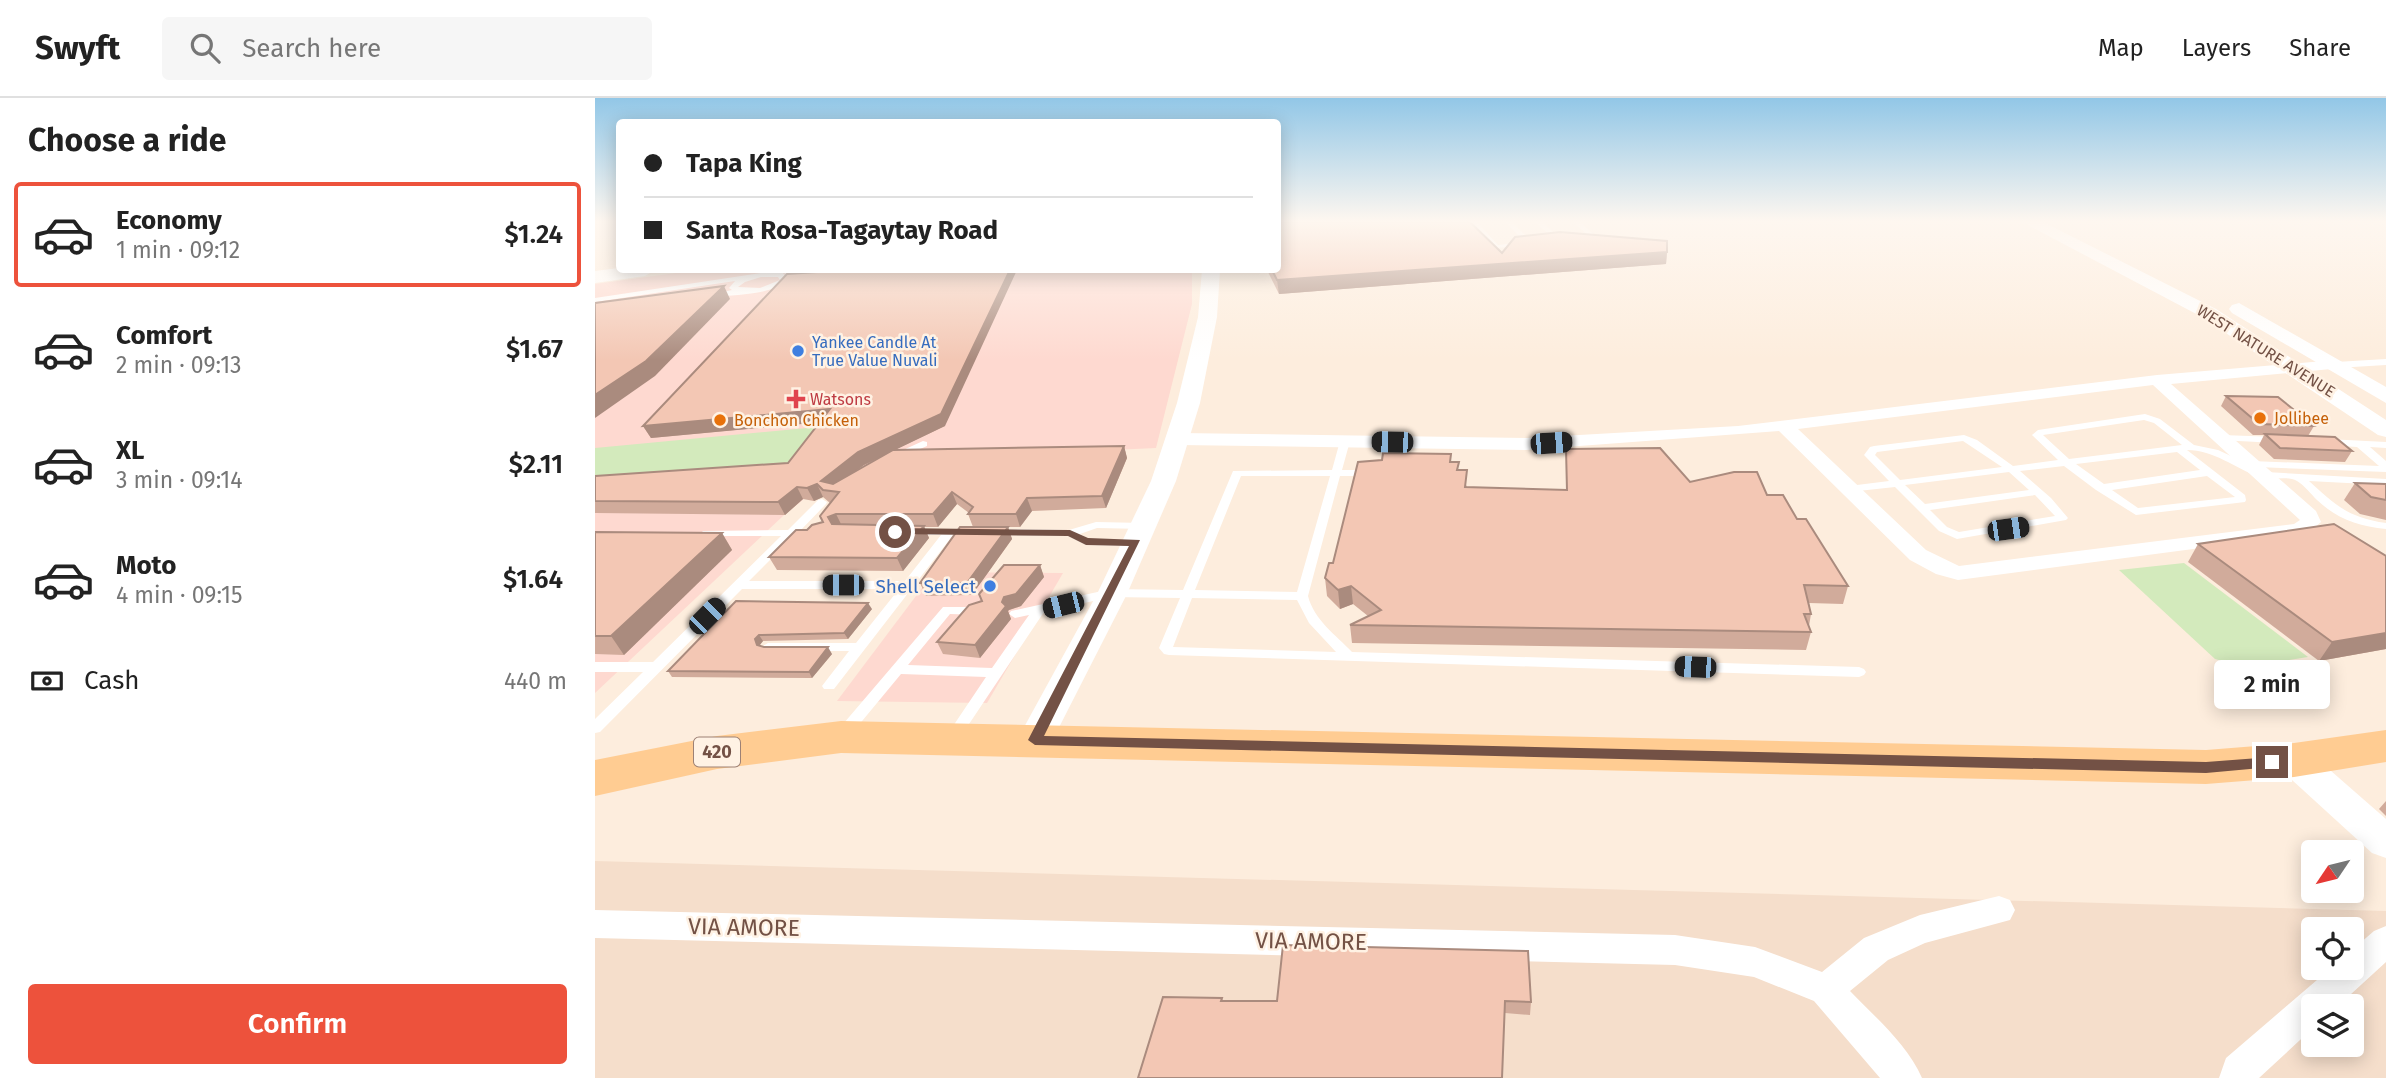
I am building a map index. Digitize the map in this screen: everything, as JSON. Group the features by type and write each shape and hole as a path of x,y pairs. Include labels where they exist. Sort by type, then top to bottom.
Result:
{"main road":[{"path":"595,277 624,273"},
{"name":"420","path":"595,778 730,750 841,737 2206,767 2294,760 2386,746"}],"street":[{"name":"WEST NATURE AVENUE","path":"2120,268 2209,313 2295,367 2386,430"},
{"name":"WEST NATURE AVENUE","path":"2161,268 2336,365 2386,396"},
{"path":"1035,740 1140,534 1179,439 1204,335 1212,287 1211,273"},
{"path":"1179,439 1526,444 1785,427 2157,380 2336,365"},
{"path":"1785,427 1918,555 1958,573 2300,530 2311,522 2309,515 2157,380"},
{"path":"2294,760 2386,842"},
{"path":"1903,1078 1882,1050 1826,990 1876,949 1920,930 1999,910"},
{"name":"VIA AMORE","path":"595,924 1675,950 1755,962 1826,990"},
{"path":"2238,1078 2239,1071 2386,940"}],"lane":[{"path":"595,300 764,273"},
{"path":"771,273 801,273"},
{"path":"699,297 776,286 784,281 780,275"},
{"path":"742,291 734,285 750,277"},
{"path":"2336,365 2386,362"},
{"path":"2178,448 2241,497 2241,500 2136,512 2066,462 2037,435 2041,432 2145,417 2157,421 2191,447"},
{"path":"1964,438 1979,444 2010,468 2061,514 2059,522 1957,536 1943,529 1869,454 1870,451 1964,438"},
{"path":"2222,438 2291,441"},
{"path":"1345,441 1302,596 1303,604 1311,616 1348,656"},
{"path":"2319,442 2386,445"},
{"path":"880,464 923,444"},
{"path":"2360,444 2386,467"},
{"path":"1849,489 2191,447 2214,452 2257,469 2299,477 2386,482"},
{"path":"2257,469 2386,467"},
{"path":"1377,473 1237,472 1166,648 1859,672"},
{"path":"2100,488 2210,472"},
{"path":"2299,477 2343,517 2358,524 2386,526"},
{"path":"1922,508 2036,492"},
{"path":"595,728 823,502"},
{"path":"895,532 1070,533 1096,525 1140,534"},
{"path":"829,686 950,532"},
{"path":"691,533 813,533"},
{"path":"1070,533 1086,542 1140,534"},
{"path":"739,585 908,585"},
{"path":"1015,614 1111,593 1302,596"},
{"path":"841,737 947,610 980,611"},
{"path":"951,739 1038,611"},
{"path":"768,647 859,647"},
{"path":"595,667 656,667"},
{"path":"897,669 996,673"}],"shaded area":[{"path":"676,273 1192,273 1192,304 1156,448 898,460 815,490 783,516 595,693 595,284"},
{"path":"934,572 1063,573 987,703 837,701"},
{"path":"595,861 2386,911 2386,1078 595,1078"}],"green space":[{"path":"945,415 837,465 595,481 595,448"},
{"path":"2184,563 2308,657 2245,667 2215,659 2119,570"}],"building":[{"path":"1281,268 1448,268 1277,280 1274,273 1281,273"},
{"path":"1009,273 941,414 858,452 821,481 833,484 893,450 1124,446 1102,496 1027,498 1016,514 968,514 973,507 952,492 933,514 836,514 828,517 832,524 924,526 897,558 769,557 796,530 807,530 812,525 823,522 820,516 839,492 823,490 817,484 807,488 797,487 778,502 595,501 595,476 788,463 830,409 643,426 787,274"},
{"path":"724,286 646,361 595,395 595,303"},
{"path":"2226,396 2278,397 2314,426 2259,424"},
{"path":"2265,434 2335,437 2352,451 2280,448"},
{"path":"1660,448 1690,482 1734,472 1757,472 1767,495 1783,495 1797,519 1806,519 1848,586 1804,585 1811,614 1804,614 1811,632 1350,625 1381,610 1351,586 1338,590 1325,578 1329,563 1333,563 1358,462 1382,460 1383,453 1451,454 1450,462 1459,462 1457,470 1467,470 1465,487 1567,490 1566,449"},
{"path":"2355,483 2386,484 2386,500 2371,497"},
{"path":"2334,524 2386,556 2386,633 2332,642 2198,544"},
{"path":"960,527 1008,527 967,583 920,583"},
{"path":"595,532 722,533 611,636 595,636"},
{"path":"1004,565 1040,565 1016,594 1004,597 1002,602 1006,606 975,645 937,642 969,605 982,601 979,594"},
{"path":"736,601 868,603 844,633 759,635 755,639 757,645 764,647 828,647 809,672 668,671"},
{"path":"1283,945 1528,951 1531,1002 1505,1001 1502,1078 1138,1078 1163,997 1277,1001"}],"place":[{"name":"Yankee Candle At True Value Nuvali","path":"798,351"},
{"name":"Watsons","path":"796,399"},
{"name":"Jollibee","path":"2260,418"},
{"name":"Bonchon Chicken","path":"720,420"},
{"name":"Shell Select","path":"990,586"}],"route":[{"path":"895,532 1070,533 1086,542 1136,542 1035,740 2206,767 2272,762"}]}
